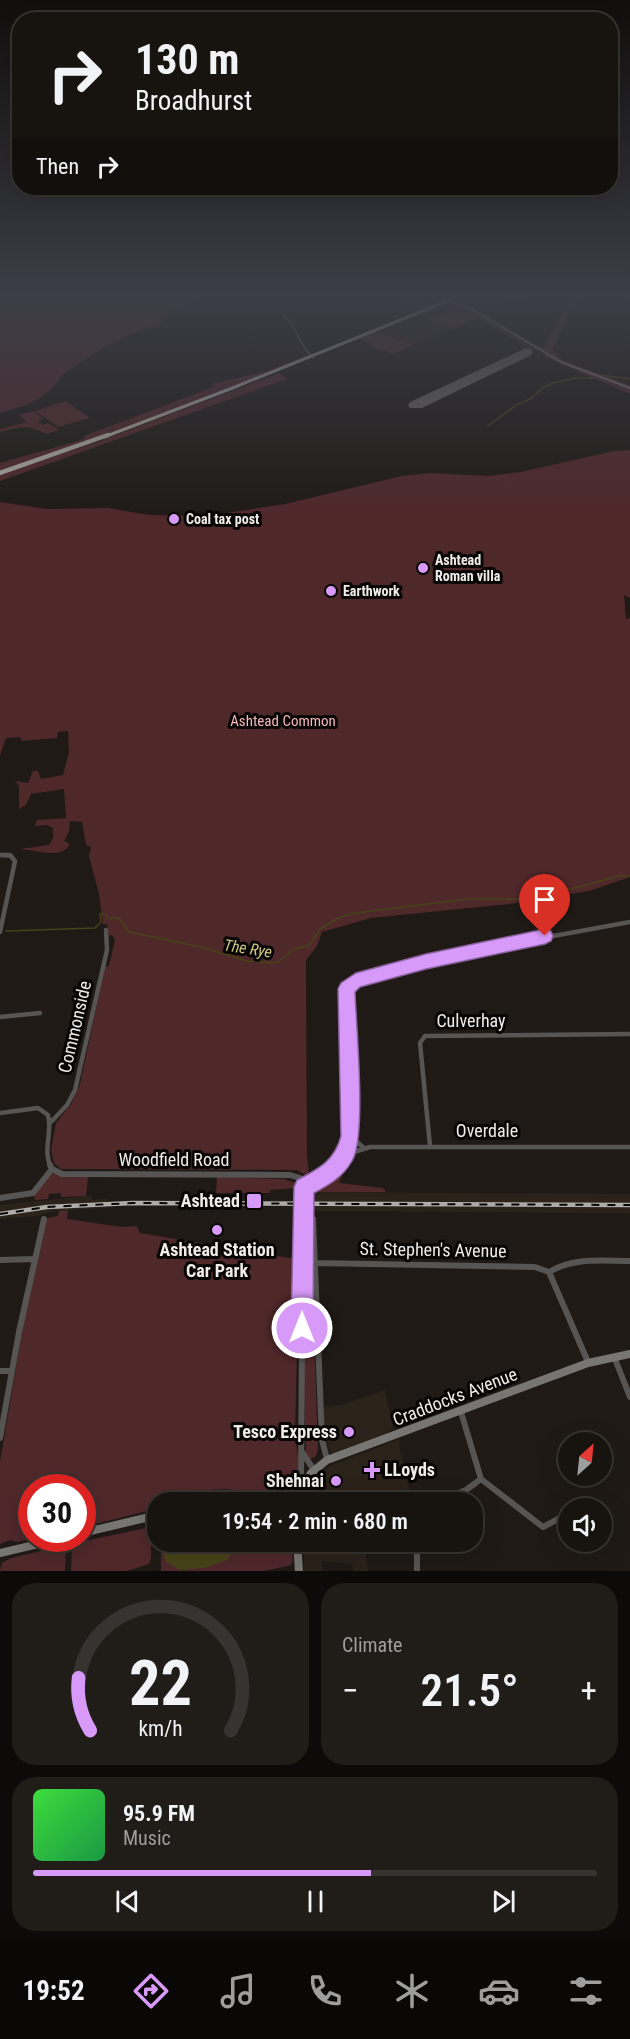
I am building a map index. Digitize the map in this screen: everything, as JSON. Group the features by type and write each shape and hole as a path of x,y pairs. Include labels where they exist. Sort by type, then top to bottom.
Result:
{"highway":[{"path":"0,473 280,370"}],"main road":[{"path":"583,370 630,388"},
{"name":"Craddocks Avenue","path":"300,1492 314,1470 327,1461 588,1363 630,1354"},
{"path":"96,1530 147,1518"},
{"path":"0,1553 18,1549"},
{"path":"297,1552 298,1571"}],"street":[{"path":"0,855 10,855 15,861 0,932"},
{"path":"302,1488 302,1219 306,1185 328,1175 345,1155 351,1136 347,989 356,980 460,953 630,922"},
{"name":"Commonside","path":"51,1123 67,1105 75,1090 107,950 106,930"},
{"path":"0,1017 40,1013"},
{"name":"Culverhay","path":"430,1146 420,1043 425,1036 630,1034"},
{"path":"0,1113 38,1108 48,1115 51,1123 46,1148 47,1159 52,1169 33,1193 0,1198"},
{"path":"351,1136 363,1147"},
{"name":"Overdale","path":"345,1155 363,1147 630,1147"},
{"name":"Woodfield Road","path":"52,1169 66,1175 290,1175 300,1178 306,1185"},
{"path":"0,1438 44,1219"},
{"path":"302,1219 313,1219 322,1440 327,1461"},
{"path":"0,1260 35,1260"},
{"name":"St. Stephen's Avenue","path":"314,1263 535,1267 549,1272 556,1266 572,1263 630,1261"},
{"path":"549,1272 588,1363"},
{"path":"615,1359 630,1397"},
{"path":"0,1371 12,1371"},
{"path":"460,1412 481,1479 543,1527 558,1519"},
{"path":"302,1452 314,1470"},
{"path":"461,1492 481,1479"},
{"path":"417,1552 417,1571"}],"shaded area":[{"path":"309,1192 630,1194 630,1213 309,1211"},
{"path":"92,1196 92,1200 107,1199 106,1208 56,1211 36,1216 0,1219 0,1205"},
{"path":"385,1390 393,1428 385,1434 332,1454 324,1439 323,1407 340,1405"},
{"path":"400,1439 399,1445 410,1492 310,1492 313,1483 325,1468"},
{"path":"164,1552 233,1552 227,1560 204,1568 179,1570 165,1561"},
{"path":"304,1552 365,1552 368,1571 353,1571 352,1564 322,1561 322,1571 304,1571"}],"green space":[{"path":"0,370 69,370 45,395 33,402 0,413"},
{"path":"277,370 182,408 0,472 0,463 74,442 85,438 84,436 216,386 208,385"},
{"path":"576,370 590,370 630,385 630,394"},
{"path":"279,373 287,379 0,481 0,474 100,441"},
{"path":"66,401 90,418 58,427 35,411"},
{"path":"33,411 44,419 38,421 42,425 48,423 59,430 46,434 23,427 0,432 0,429 27,422 19,415"},
{"name":"Ashtead Common","path":"630,450 630,598 624,595 626,619 630,618 630,877 589,891 509,904 371,918 322,932 317,946 306,960 309,1177 297,1170 61,1169 54,1163 51,1150 56,1123 71,1104 80,1084 105,967 109,966 115,940 112,935 109,936 107,924 103,924 99,894 89,856 91,847 86,845 82,822 70,821 69,831 64,841 70,844 60,852 47,853 19,849 49,845 53,838 53,828 47,825 35,826 37,820 66,818 64,789 31,794 26,805 19,809 19,786 15,781 28,783 33,771 38,771 41,779 63,775 69,752 68,731 58,732 57,738 22,741 20,737 6,738 0,755 0,502 47,509 108,508 149,515 206,516 285,504 402,476 430,473 488,476 521,472 614,451"},
{"path":"341,1166 344,1171 339,1183 383,1188 386,1192 309,1192 309,1186 327,1180"},
{"path":"56,1173 61,1177 88,1177 86,1196 61,1197 61,1193 49,1194 48,1199 35,1200 34,1194 50,1175"},
{"path":"217,1177 284,1179 295,1183 298,1188 270,1190 270,1193 216,1193"},
{"path":"68,1210 67,1219 122,1227 137,1226 140,1233 296,1259 299,1265 295,1433 299,1465 298,1480 291,1492 249,1492 226,1489 204,1492 147,1492 147,1511 96,1524 96,1474 18,1474 18,1542 10,1540 0,1544 0,1462 24,1320 47,1218 58,1216 59,1211"},
{"path":"306,1223 310,1225 318,1449 316,1456 310,1459 306,1453 303,1372"},
{"path":"147,1528 147,1552 151,1552 149,1564 127,1571 71,1571 72,1552 96,1552 96,1539"},
{"path":"36,1552 66,1552 65,1571 0,1571 2,1563 11,1558"},
{"path":"161,1552 292,1552 293,1560 291,1565 264,1571 161,1571"}],"waterway":[{"path":"601,375 630,379"},
{"path":"488,426 516,405 532,398 542,388 553,383 576,378 595,378"},
{"name":"The Rye","path":"6,931 95,928 101,922 100,914 105,914 108,918 119,918 129,932 201,947 247,961 277,963 294,949 310,945 320,929 338,918 356,913 467,899 519,899 583,886 618,876 630,876"}],"runway":[{"path":"416,405 488,370"}],"railway":[{"path":"0,1214 47,1207 133,1203 630,1205"}],"place":[{"name":"Coal tax post","path":"174,519"},
{"name":"Ashtead Roman villa","path":"423,568"},
{"name":"Earthwork","path":"331,591"},
{"name":"Ashtead","path":"254,1201"},
{"name":"Ashtead Station Car Park","path":"217,1230"},
{"name":"Tesco Express","path":"349,1432"},
{"name":"LLoyds","path":"372,1470"},
{"name":"Shehnai","path":"336,1481"}],"route":[{"path":"302,1328 304,1187 328,1175 345,1155 351,1136 348,1111 347,989 356,980 460,953 545,936"}]}
